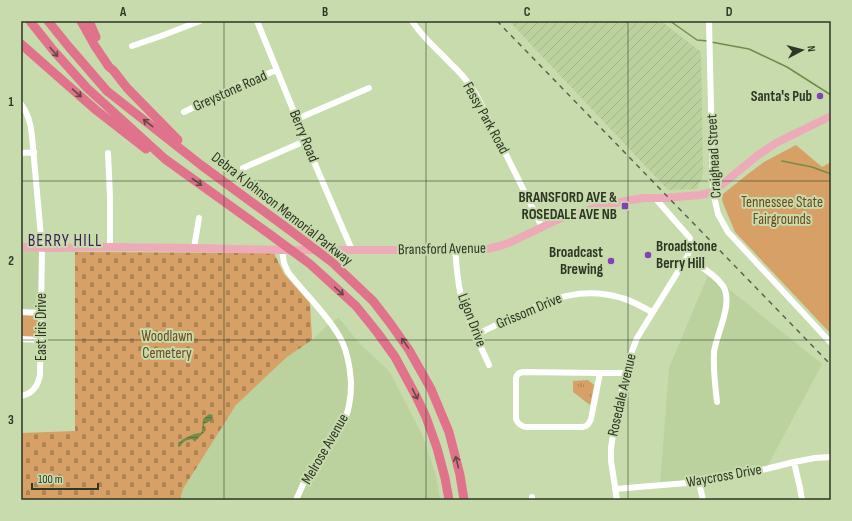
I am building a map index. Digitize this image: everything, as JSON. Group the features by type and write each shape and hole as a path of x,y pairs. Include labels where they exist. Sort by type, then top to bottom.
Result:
{"highway":[{"name":"Debra K Johnson Memorial Parkway","path":"30,21 92,94 165,159 310,264 356,306 395,357 416,396 426,417 441,462 449,500"},
{"name":"Debra K Johnson Memorial Parkway","path":"48,21 108,91 201,164 333,263 373,301 409,350 431,389 449,432 460,475 464,500"},
{"path":"81,21 109,67 127,88 201,164"},
{"path":"89,21 113,70"},
{"path":"21,44 114,125 152,153 165,159"}],"main road":[{"name":"Bransford Avenue","path":"21,247 455,250 500,246 559,219 601,206 631,200 700,195 713,192 758,155 776,143 831,116"}],"street":[{"path":"132,46 200,21"},
{"name":"Berry Road","path":"258,21 305,140 352,250"},
{"name":"Fessy Park Road","path":"412,21 417,29 468,82 476,94 542,227"},
{"name":"Craighead Street","path":"709,21 713,192 718,214 728,232 831,343"},
{"name":"Greystone Road","path":"184,112 244,83 277,70"},
{"path":"297,119 369,88"},
{"name":"East Iris Drive","path":"21,104 31,125 42,248 39,382 32,391 21,396"},
{"path":"244,168 305,140"},
{"path":"21,153 34,152"},
{"path":"108,153 110,247"},
{"name":"Rosedale Avenue","path":"617,500 610,448 629,359 633,346 652,312 687,257 689,251 690,238 683,228 655,198"},
{"path":"194,248 199,218"},
{"name":"Melrose Avenue","path":"282,250 284,263 288,272 327,318 339,335 346,352 351,376 350,404 344,420 330,446 308,475 296,500"},
{"name":"Ligon Drive","path":"455,250 462,300 489,365"},
{"path":"687,257 716,278 724,288 727,302 714,351 714,376 718,402"},
{"name":"Grissom Drive","path":"476,335 552,299 581,293 602,294 617,297 633,302 652,312"},
{"path":"21,312 41,312"},
{"path":"21,339 40,340"},
{"path":"600,373 591,419 587,426 527,427 518,423 516,417 516,378 519,374 524,372 625,373"},
{"name":"Waycross Drive","path":"615,488 699,482 794,462 821,457 831,457"},
{"path":"794,462 802,500"},
{"path":"699,482 703,500"}],"shaded area":[{"path":"509,21 661,21 701,52 703,174 697,189 668,190"},
{"path":"21,247 42,248 41,313 21,312"},
{"path":"709,273 822,364 766,469 660,485 669,368"},
{"path":"339,318 359,343 390,372 423,437 436,475 440,500 180,500 183,489 236,405 287,357 312,340 330,323"},
{"path":"209,414 213,415 212,420 204,424 205,431 195,442 192,439 184,442 178,447 178,443 183,439 201,433 203,419"}],"green space":[{"name":"Tennessee State Fairgrounds","path":"796,145 822,167 831,162 831,334 735,232 722,199 723,194 764,162"},
{"name":"Woodlawn Cemetery","path":"75,252 274,253 284,274 310,303 312,340 287,357 236,405 183,489 180,500 21,500 21,433 75,431"},
{"path":"21,312 41,313 40,340 21,339"},
{"path":"588,380 594,385 590,405 573,392 573,381"}],"waterway":[{"path":"670,21 697,40 708,41"},
{"path":"711,42 749,49 787,67 831,95"},
{"path":"782,161 812,167 831,174"}],"railway":[{"path":"497,21 831,365"}],"place":[{"name":"Santa's Pub","path":"820,96"},
{"name":"BRANSFORD AVE & ROSEDALE AVE NB","path":"625,206"},
{"name":"Broadstone Berry Hill","path":"648,255"},
{"name":"Broadcast Brewing","path":"611,261"}],"district":[{"name":"BERRY HILL","path":"65,241"}]}
